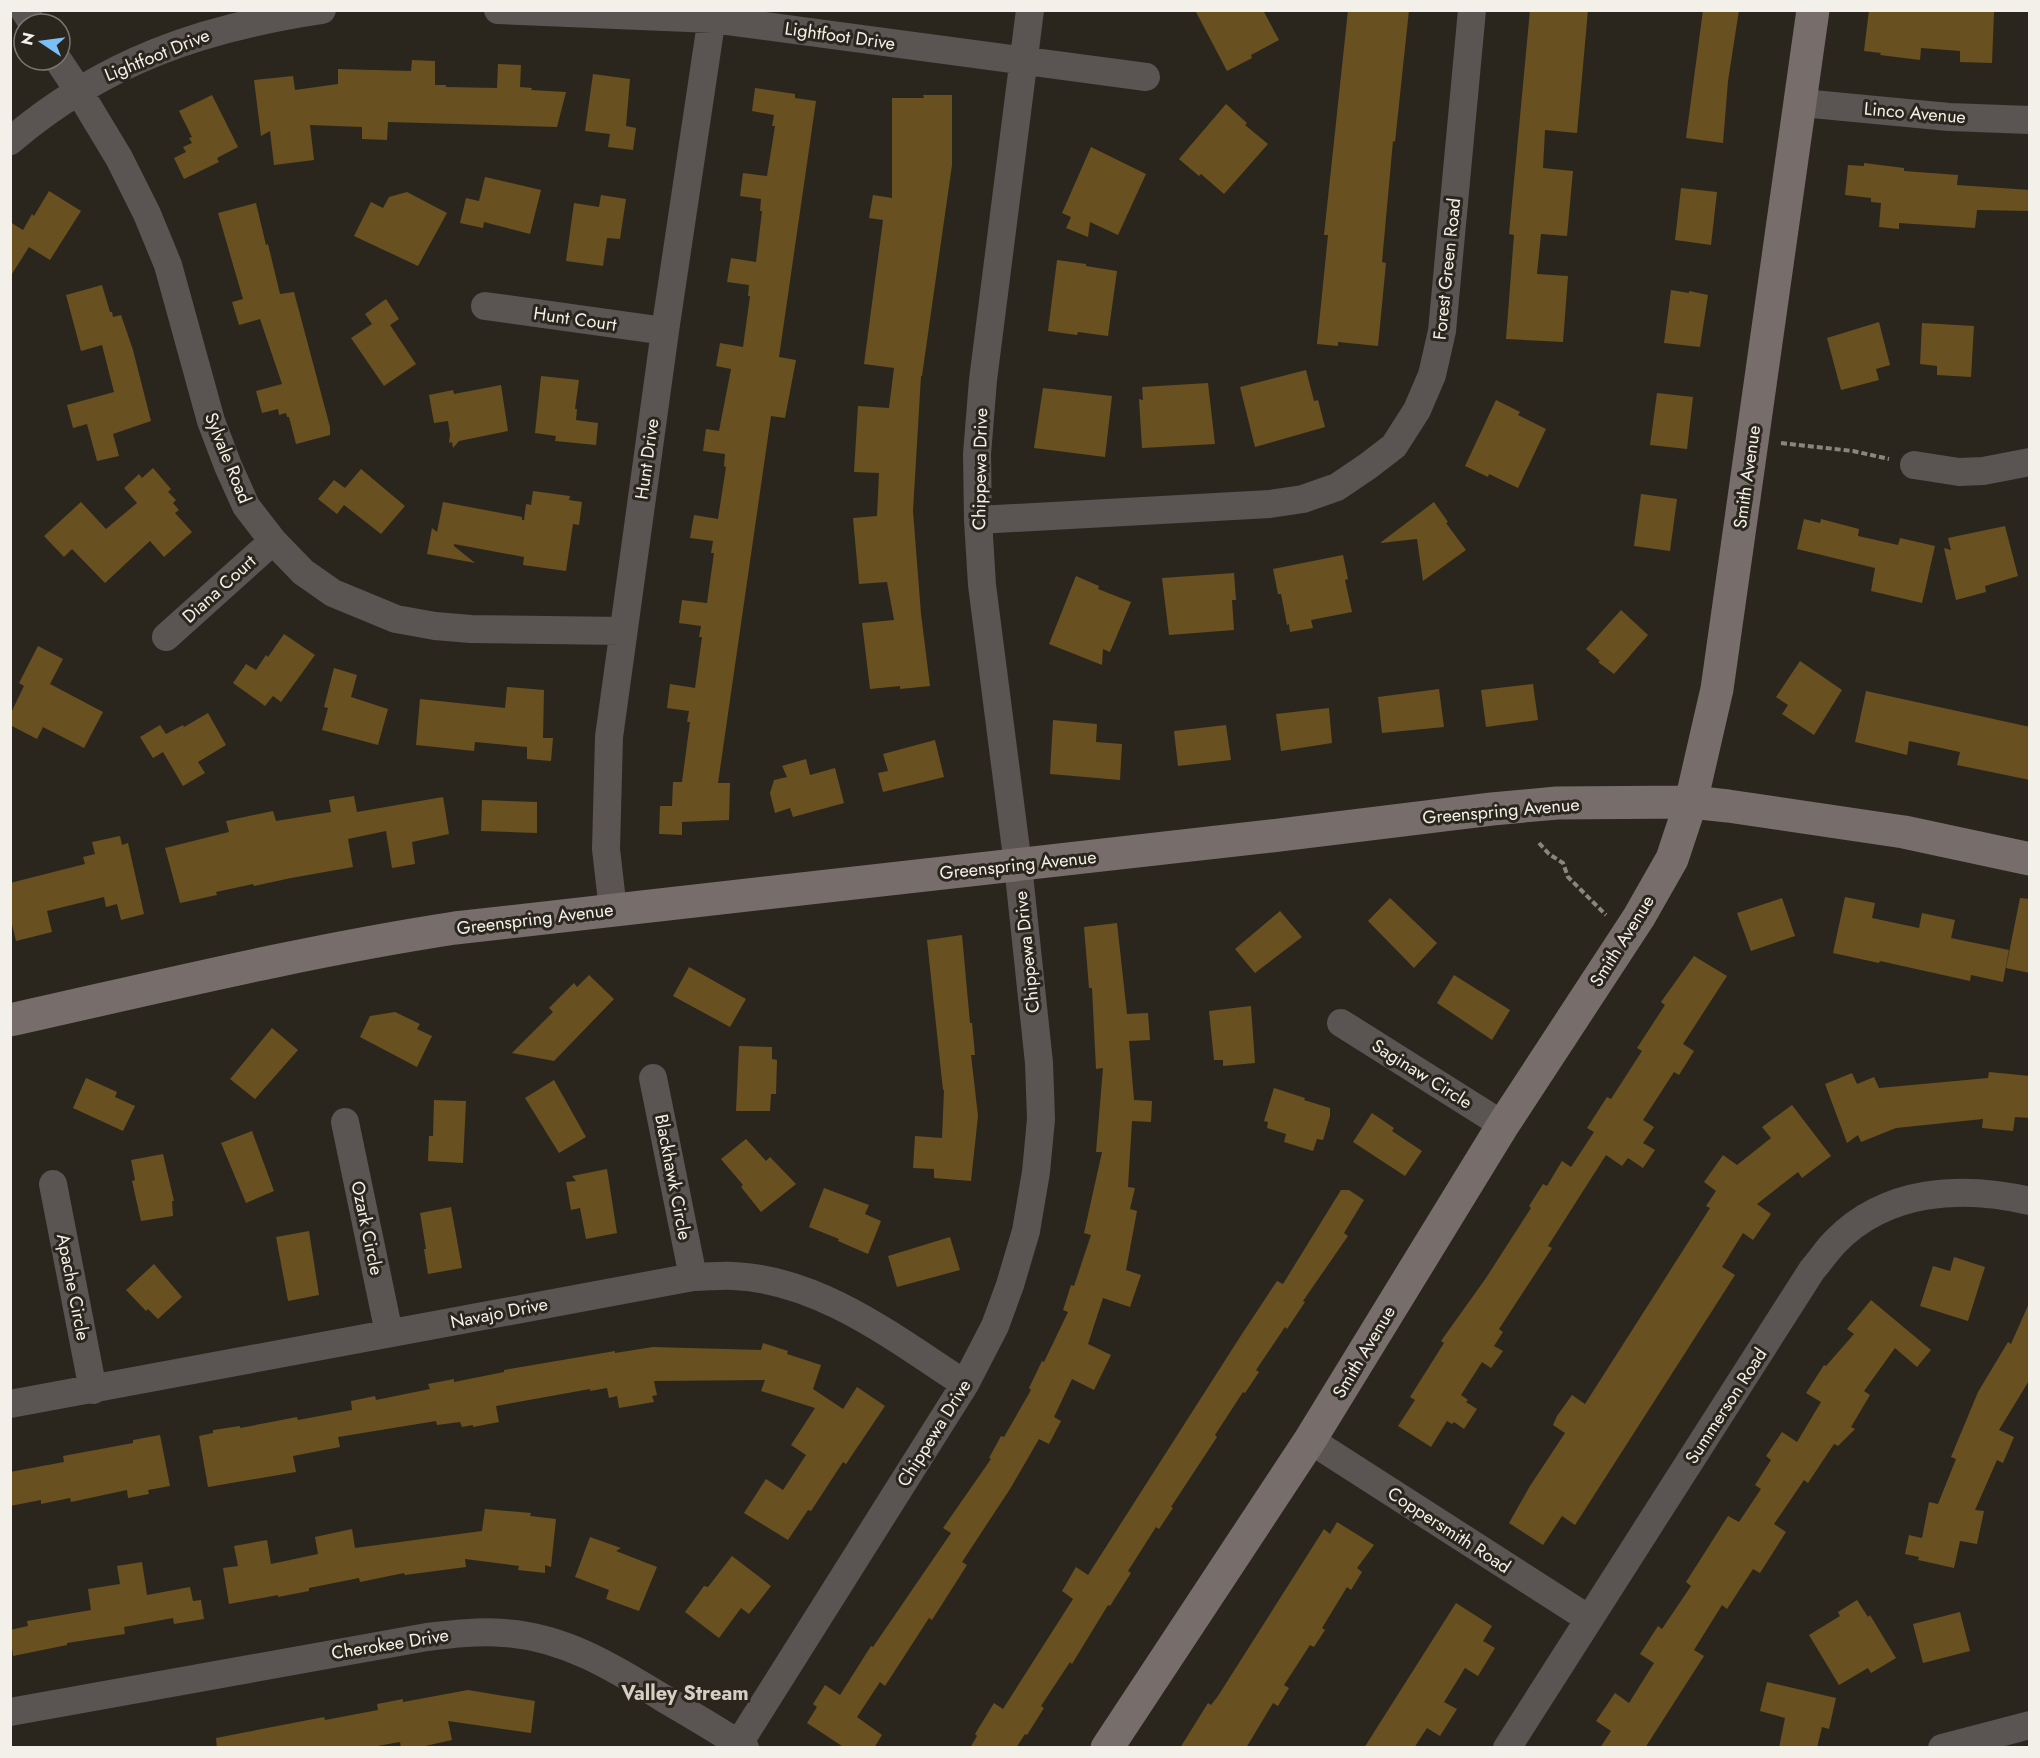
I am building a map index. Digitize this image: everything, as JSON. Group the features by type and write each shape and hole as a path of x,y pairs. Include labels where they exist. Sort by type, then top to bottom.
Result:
{"main road":[{"name":"Smith Avenue","path":"1107,1748 1310,1440 1503,1125 1639,916 1672,859 1691,802 1717,689 1802,103 1813,10"},
{"name":"Greenspring Avenue","path":"10,1020 355,944 455,928 1557,803 1691,802 1865,825 2030,859"}],"street":[{"name":"Lightfoot Drive","path":"10,141 78,90 123,66 215,31 271,18 322,10"},
{"name":"Lightfoot Drive","path":"498,10 712,15 1146,77"},
{"name":"Chippewa Drive","path":"740,1746 965,1384 995,1326 1026,1231 1036,1172 1041,1119 1039,1063 982,585 977,454 983,380 1030,10"},
{"name":"Forest Green Road","path":"978,520 1270,504 1303,498 1337,488 1394,446 1417,410 1432,375 1442,332 1472,10"},
{"name":"Hunt Drive","path":"613,910 606,849 609,737 665,331 712,15"},
{"name":"Sylvale Road","path":"66,72 118,158 147,214 168,265 211,421 246,506 273,541 303,572 333,593 396,620 471,629 623,631"},
{"name":"Linco Avenue","path":"1802,103 1949,117 2030,120"},
{"name":"Hunt Court","path":"485,306 665,331"},
{"path":"1914,465 1959,472 1983,471 2030,462"},
{"name":"Diana Court","path":"166,637 273,541"},
{"name":"Saginaw Circle","path":"1341,1023 1503,1125"},
{"name":"Blackhawk Circle","path":"653,1077 693,1277"},
{"name":"Ozark Circle","path":"345,1122 388,1333"},
{"name":"Apache Circle","path":"53,1184 93,1390"},
{"name":"Summerson Road","path":"1507,1748 1812,1270 1836,1241 1864,1218 1893,1203 1928,1194 1980,1192 2030,1201"},
{"name":"Navajo Drive","path":"10,1404 693,1277 735,1276 768,1281 806,1292 848,1309 965,1384"},
{"name":"Coppersmith Road","path":"1310,1440 1589,1620"},
{"name":"Cherokee Drive","path":"10,1712 427,1637 470,1632 505,1633 539,1638 575,1649 609,1665 740,1746"},
{"path":"1942,1748 2030,1725"}],"path":[{"path":"1780,443 1853,451 1914,465"},
{"path":"1539,843 1549,854 1563,863 1568,877 1605,915"}],"building":[{"path":"1195,10 1263,10 1279,40 1227,71"},
{"path":"1348,10 1409,10 1395,142 1393,141 1382,262 1386,263 1378,346 1338,342 1338,346 1317,344 1328,235 1324,235"},
{"path":"1530,10 1588,10 1577,133 1545,130 1543,168 1573,171 1567,236 1541,234 1537,274 1568,276 1563,342 1506,339 1514,235 1509,234"},
{"path":"1703,10 1739,10 1728,81 1723,143 1686,138"},
{"path":"1869,10 1994,12 1992,63 1960,62 1960,51 1921,48 1920,60 1864,51"},
{"path":"412,60 435,61 435,85 446,85 446,87 497,88 498,64 521,65 520,87 566,92 557,127 388,122 387,140 362,139 362,127 310,125 314,160 274,165 270,131 261,136 254,80 293,76 295,90 338,84 338,69 411,71"},
{"path":"593,74 630,79 626,126 636,128 633,150 608,147 610,134 585,131"},
{"path":"755,88 795,94 795,98 816,101 779,357 796,360 785,418 771,416 718,783 730,783 729,820 682,822 682,835 659,834 660,806 672,806 673,782 682,782 690,722 687,722 689,711 667,708 670,684 695,688 702,637 699,637 701,626 679,623 682,600 707,603 714,553 711,553 713,541 690,538 694,515 718,519 726,467 724,466 725,454 703,451 706,429 719,431 731,369 716,366 720,343 743,347 750,296 748,296 749,285 727,282 731,258 756,262 762,211 760,211 761,199 740,196 743,173 767,176 775,126 772,126 774,115 752,111"},
{"path":"212,95 238,147 217,158 219,162 184,179 174,158 186,152 183,147 192,143 189,138 192,137 179,111"},
{"path":"923,95 952,95 952,165 921,376 913,511 921,614 930,686 870,689 862,623 894,620 887,582 859,584 853,518 877,516 879,473 854,472 858,406 889,408 894,368 864,364 883,220 869,218 873,195 892,198 892,98 924,98"},
{"path":"1226,104 1247,123 1245,125 1268,144 1224,194 1179,159"},
{"path":"1091,147 1146,174 1118,235 1090,222 1088,237 1066,228 1071,217 1062,213"},
{"path":"1864,163 1904,168 1904,171 1958,175 1957,185 2030,190 2030,211 1977,210 1975,228 1899,223 1899,229 1879,227 1881,203 1871,202 1871,198 1845,195 1848,165 1864,166"},
{"path":"485,177 541,190 530,234 484,222 483,228 460,223 466,198 479,201"},
{"path":"1681,188 1717,192 1711,245 1675,240"},
{"path":"49,191 81,211 50,260 29,247 10,277 10,222 23,230"},
{"path":"407,192 447,213 418,266 354,236 371,202 383,208 389,197"},
{"path":"601,195 626,199 620,239 607,238 603,266 566,261 574,203 599,207"},
{"path":"256,203 280,294 294,292 330,427 330,435 296,444 286,413 279,415 278,409 262,413 256,391 282,384 260,319 239,325 232,302 243,299 218,213"},
{"path":"1057,260 1117,271 1108,336 1048,331"},
{"path":"102,285 113,317 121,315 133,350 151,421 113,434 119,456 97,461 87,424 73,428 67,405 114,392 102,345 81,351 66,295"},
{"path":"1671,290 1708,295 1700,347 1664,343"},
{"path":"386,299 399,319 390,325 416,364 384,386 351,338 372,324 365,314"},
{"path":"1879,322 1890,365 1876,369 1879,380 1841,390 1827,338"},
{"path":"1922,323 1974,326 1971,377 1937,375 1937,366 1920,364"},
{"path":"1306,370 1314,401 1318,400 1325,427 1255,447 1240,387"},
{"path":"541,376 579,380 575,409 577,409 576,420 598,423 596,445 555,441 556,436 535,433"},
{"path":"1208,383 1215,444 1142,448 1139,399 1143,400 1142,387"},
{"path":"501,385 508,431 459,441 453,448 452,442 449,443 448,421 434,423 429,395 453,390 454,394"},
{"path":"1043,388 1112,396 1105,457 1034,448"},
{"path":"1657,393 1693,397 1687,449 1650,445"},
{"path":"1496,400 1520,412 1518,415 1546,429 1518,488 1489,474 1488,477 1465,466"},
{"path":"153,468 171,489 168,492 176,500 173,503 179,510 175,513 192,532 164,557 150,541 105,583 72,549 64,557 44,536 81,502 106,529 137,503 124,488 139,474 142,478"},
{"path":"361,469 405,506 381,534 344,505 337,514 318,499 334,480 345,488"},
{"path":"533,491 570,496 569,500 582,502 579,525 573,524 566,571 523,565 524,557 454,544 475,563 427,554 432,528 437,532 443,502 522,517 524,520 526,504 531,505"},
{"path":"1641,494 1677,499 1670,551 1634,546"},
{"path":"1434,502 1466,550 1423,581 1417,539 1380,543"},
{"path":"1804,519 1820,523 1821,519 1859,529 1858,536 1898,545 1900,538 1935,546 1922,603 1871,591 1875,568 1797,549"},
{"path":"2005,526 2018,576 1985,586 1986,592 1956,600 1944,548 1951,550 1948,538"},
{"path":"1343,555 1348,579 1345,580 1352,612 1311,620 1313,628 1290,632 1273,569"},
{"path":"1234,573 1236,600 1232,600 1234,630 1169,635 1162,578"},
{"path":"1076,576 1099,586 1098,589 1131,602 1110,652 1103,649 1102,665 1049,644"},
{"path":"1621,610 1648,635 1614,674 1586,649"},
{"path":"284,634 315,655 281,702 273,696 265,706 233,683 246,664 256,670"},
{"path":"38,646 63,659 50,684 103,712 84,748 43,727 37,739 10,725 10,715 24,686 19,683"},
{"path":"1800,661 1842,690 1814,735 1782,714 1788,705 1776,697"},
{"path":"334,668 357,675 351,697 388,709 378,745 322,730 328,708 324,707"},
{"path":"1533,684 1538,720 1486,727 1481,690"},
{"path":"507,687 544,690 543,738 553,738 551,761 527,759 527,747 475,742 474,751 416,745 420,699 505,708"},
{"path":"1439,689 1444,727 1382,733 1378,697"},
{"path":"1866,691 2030,727 2030,780 1957,765 1960,752 1909,741 1907,755 1855,742"},
{"path":"1329,708 1332,743 1281,751 1276,714"},
{"path":"208,713 226,745 198,762 205,773 183,786 163,752 153,758 140,737 160,725 166,734"},
{"path":"1053,720 1097,724 1096,742 1122,744 1120,780 1050,774"},
{"path":"1226,725 1231,760 1178,766 1174,731"},
{"path":"935,740 944,777 883,792 878,773 888,771 883,754"},
{"path":"806,759 810,775 835,768 844,803 793,817 790,808 775,813 770,793 774,780 787,777 782,766"},
{"path":"354,796 357,812 443,797 449,834 412,842 415,864 392,868 386,831 348,839 353,867 254,886 253,884 180,903 165,848 229,832 226,821 273,811 276,821 331,812 329,800"},
{"path":"482,800 537,802 537,833 481,831"},
{"path":"120,836 122,845 128,843 144,914 121,920 117,904 106,907 104,897 47,911 52,932 16,941 10,916 10,883 85,864 83,857 95,854 92,842"},
{"path":"1845,897 1875,903 1872,918 1919,928 1922,913 1955,920 1951,938 2009,950 2003,982 1971,975 1970,981 1833,953"},
{"path":"1390,898 1437,943 1414,968 1368,921"},
{"path":"1782,898 1795,936 1751,951 1737,913"},
{"path":"2020,898 2030,899 2030,973 2006,968"},
{"path":"1280,911 1302,937 1255,973 1235,949"},
{"path":"1117,923 1127,1014 1148,1013 1150,1040 1129,1041 1134,1100 1152,1101 1151,1122 1132,1121 1128,1187 1135,1188 1130,1209 1137,1211 1126,1270 1141,1275 1130,1307 1103,1298 1088,1344 1111,1355 1094,1390 1072,1379 1054,1417 1061,1421 1049,1444 1039,1439 1010,1489 962,1562 967,1565 932,1620 929,1618 885,1686 880,1682 857,1717 882,1735 874,1748 845,1748 807,1723 817,1707 813,1704 825,1685 840,1695 871,1646 873,1647 951,1533 943,1528 991,1459 989,1458 1001,1436 1004,1437 1031,1390 1029,1388 1068,1312 1063,1310 1071,1285 1074,1286 1091,1235 1084,1233 1102,1152 1096,1152 1103,1068 1096,1069 1092,988 1089,988 1084,927"},
{"path":"962,935 975,1055 971,1055 978,1116 971,1181 934,1178 934,1169 913,1168 915,1136 942,1138 944,1090 927,940"},
{"path":"1694,956 1727,976 1683,1044 1694,1051 1679,1075 1674,1072 1643,1120 1654,1127 1643,1143 1655,1150 1643,1168 1628,1158 1622,1166 1606,1155 1548,1246 1552,1248 1499,1329 1503,1332 1494,1346 1503,1351 1491,1368 1482,1362 1461,1395 1468,1400 1466,1402 1477,1409 1464,1429 1454,1422 1452,1424 1447,1421 1431,1447 1398,1426 1415,1400 1410,1397 1444,1343 1441,1341 1486,1278 1531,1208 1529,1206 1543,1184 1547,1186 1562,1161 1571,1167 1594,1132 1587,1128 1607,1097 1611,1099 1642,1051 1637,1048 1665,1005 1661,1002"},
{"path":"689,967 746,999 730,1027 673,996"},
{"path":"589,975 614,999 554,1061 512,1053 553,1012 549,1008 574,983 577,987"},
{"path":"1454,975 1510,1010 1492,1040 1437,1003"},
{"path":"1251,1006 1255,1063 1223,1066 1223,1060 1214,1060 1209,1011"},
{"path":"395,1012 420,1024 417,1029 432,1036 417,1067 360,1037 370,1016"},
{"path":"272,1028 298,1050 255,1099 230,1079"},
{"path":"739,1046 772,1047 772,1059 777,1060 776,1094 771,1094 770,1111 736,1111"},
{"path":"1989,1072 2030,1076 2030,1118 2015,1117 2013,1131 1982,1128 1983,1119 1896,1128 1861,1142 1858,1135 1847,1143 1825,1084 1852,1073 1857,1084 1874,1077 1879,1088 1988,1078"},
{"path":"86,1078 117,1092 115,1097 135,1106 123,1131 73,1108"},
{"path":"554,1080 586,1137 559,1153 525,1098"},
{"path":"1274,1088 1330,1108 1323,1140 1317,1139 1313,1151 1284,1142 1286,1134 1267,1128 1268,1122 1264,1121"},
{"path":"434,1100 466,1101 463,1163 428,1161 429,1136 433,1136"},
{"path":"1792,1105 1831,1156 1802,1178 1798,1172 1757,1204 1771,1214 1753,1240 1743,1233 1722,1267 1735,1275 1575,1525 1562,1516 1543,1545 1509,1523 1565,1433 1553,1425 1557,1416 1572,1395 1585,1404 1710,1208 1706,1206 1716,1191 1704,1182 1723,1155 1737,1165 1771,1138 1762,1127"},
{"path":"1372,1113 1394,1128 1392,1131 1422,1151 1405,1176 1353,1142"},
{"path":"252,1131 274,1191 246,1203 221,1143"},
{"path":"746,1139 766,1161 770,1157 796,1184 761,1212 741,1187 743,1185 721,1159"},
{"path":"163,1154 174,1201 172,1201 173,1216 141,1221 132,1181 135,1180 131,1160"},
{"path":"607,1169 617,1233 586,1239 580,1208 571,1210 566,1182 576,1181 572,1176"},
{"path":"824,1188 869,1205 865,1214 881,1221 868,1254 809,1227"},
{"path":"1341,1190 1349,1190 1364,1200 1344,1233 1348,1236 1303,1301 1305,1302 1287,1329 1285,1327 1256,1370 1259,1372 1215,1435 1217,1437 1171,1507 1173,1508 1159,1529 1156,1527 1128,1571 1131,1573 1110,1606 1108,1605 1072,1664 1070,1662 1041,1706 1044,1708 1027,1735 1025,1734 1016,1748 970,1748 977,1736 975,1734 994,1703 1003,1709 1073,1599 1062,1591 1076,1567 1088,1575 1240,1337 1277,1281 1283,1284"},
{"path":"451,1207 462,1268 428,1274 420,1213"},
{"path":"309,1231 319,1295 288,1301 276,1237"},
{"path":"950,1237 960,1270 897,1287 888,1256"},
{"path":"1954,1257 1985,1267 1968,1321 1920,1306 1933,1266 1950,1271"},
{"path":"154,1264 182,1297 158,1319 148,1309 146,1311 126,1290"},
{"path":"1871,1300 1931,1350 1917,1367 1895,1348 1864,1391 1870,1395 1851,1427 1855,1429 1838,1446 1834,1444 1808,1483 1804,1480 1774,1524 1786,1532 1760,1573 1753,1569 1727,1609 1722,1605 1694,1650 1704,1656 1645,1748 1600,1748 1611,1731 1596,1721 1615,1693 1629,1703 1654,1663 1640,1654 1658,1626 1662,1629 1691,1586 1686,1582 1728,1516 1739,1522 1761,1489 1755,1485 1771,1460 1766,1456 1782,1432 1797,1442 1821,1402 1806,1393 1824,1365 1826,1366 1854,1334 1847,1329"},
{"path":"2030,1301 2030,1379 1999,1430 2014,1437 2003,1463 1997,1460 1975,1510 1984,1511 1977,1544 1960,1541 1954,1568 1918,1560 1919,1557 1905,1554 1909,1535 1922,1538 1929,1502 1938,1504 1956,1459 1951,1457 1978,1392 2008,1342 2011,1344"},
{"path":"763,1343 821,1365 813,1389 843,1409 857,1387 885,1406 846,1464 843,1462 811,1511 808,1510 788,1540 744,1513 766,1479 783,1490 806,1455 791,1445 815,1408 761,1391 765,1380 654,1381 657,1395 652,1396 654,1402 619,1408 617,1396 609,1398 607,1388 496,1406 499,1422 462,1427 460,1422 437,1425 436,1421 338,1437 340,1447 293,1456 296,1472 208,1487 199,1436 213,1433 213,1430 240,1426 240,1428 297,1417 298,1420 352,1410 351,1401 375,1396 376,1400 430,1389 428,1384 454,1379 454,1382 504,1372 504,1370 615,1351 615,1353 653,1347 761,1350"},
{"path":"160,1435 170,1486 148,1490 149,1494 128,1498 127,1490 71,1502 70,1498 41,1504 41,1500 10,1506 10,1472 64,1462 63,1456 133,1443 133,1440"},
{"path":"485,1509 531,1513 530,1516 556,1519 551,1567 545,1565 545,1573 518,1570 519,1566 465,1559 466,1567 405,1575 404,1573 360,1582 359,1578 309,1588 309,1591 229,1604 223,1568 238,1566 234,1546 267,1540 271,1564 318,1554 315,1537 352,1529 355,1548 482,1531"},
{"path":"1337,1522 1374,1545 1357,1568 1362,1572 1351,1590 1347,1587 1322,1628 1325,1630 1314,1647 1310,1645 1284,1685 1289,1688 1278,1706 1273,1703 1246,1748 1180,1748 1208,1703 1211,1705 1218,1696 1324,1529 1330,1534"},
{"path":"590,1537 621,1548 616,1551 657,1567 639,1611 606,1599 609,1590 575,1577"},
{"path":"732,1556 771,1586 749,1614 741,1608 719,1638 685,1612 704,1586 708,1587"},
{"path":"142,1562 147,1595 190,1587 193,1601 201,1600 204,1619 174,1624 173,1618 124,1627 125,1634 67,1643 67,1645 13,1656 10,1630 28,1626 27,1621 91,1610 88,1589 120,1584 117,1566"},
{"path":"1857,1600 1868,1617 1870,1615 1896,1658 1871,1673 1868,1668 1839,1685 1809,1635 1840,1616 1838,1612"},
{"path":"1456,1603 1492,1626 1483,1641 1495,1648 1478,1676 1465,1668 1444,1702 1457,1709 1440,1736 1427,1728 1414,1748 1364,1748"},
{"path":"1960,1612 1970,1651 1923,1663 1913,1624"},
{"path":"1767,1682 1836,1698 1829,1729 1822,1727 1817,1748 1779,1748 1785,1718 1760,1711"},
{"path":"468,1690 535,1701 531,1733 448,1721 452,1740 416,1748 401,1748 400,1742 366,1748 217,1748 216,1738 324,1717 325,1720 378,1710 377,1704 403,1699 403,1702"}],"district":[{"name":"Valley Stream","path":"685,1693"}]}
